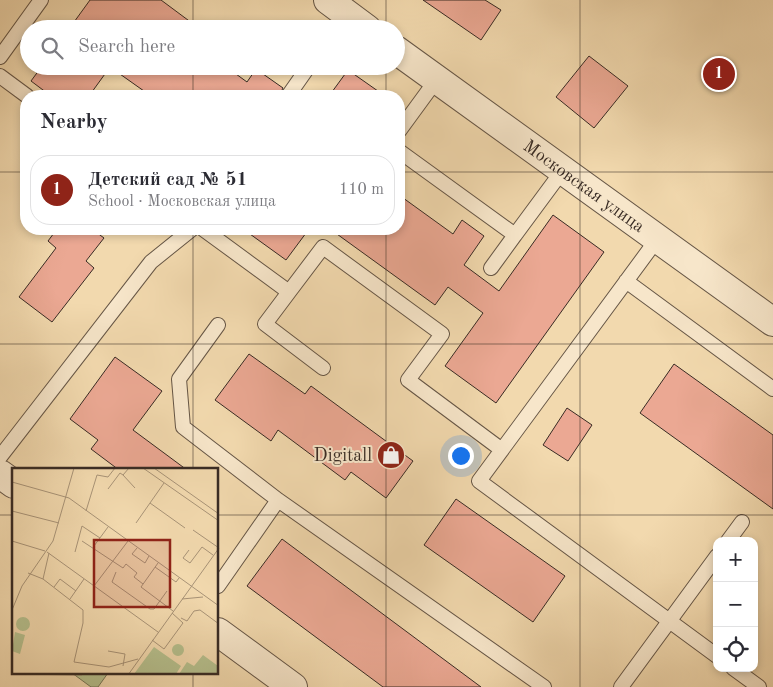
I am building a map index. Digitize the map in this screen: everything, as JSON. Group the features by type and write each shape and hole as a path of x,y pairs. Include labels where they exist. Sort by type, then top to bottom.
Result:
{"street":[{"path":"336,14 349,20"},
{"name":"Московская улица","path":"405,56 773,322"},
{"path":"0,474 12,483"},
{"path":"219,633 293,687"}],"lane":[{"path":"27,20 41,0"},
{"path":"0,57 20,29"},
{"path":"292,90 303,75"},
{"path":"0,76 20,91"},
{"path":"405,123 437,79"},
{"path":"405,155 515,235"},
{"path":"491,268 563,170"},
{"path":"0,457 151,262 185,235"},
{"path":"211,235 289,292"},
{"path":"658,238 478,481 713,653"},
{"path":"323,368 265,324 323,247 442,334 408,380 502,450"},
{"path":"626,281 773,389"},
{"path":"218,325 179,379 183,427 278,500 544,687"},
{"path":"219,585 278,500"},
{"path":"731,537 742,522"},
{"path":"621,687 713,561"},
{"path":"738,672 759,687"}],"green space":[{"path":"73,674 107,674 98,687 91,687"}],"building":[{"path":"90,0 161,0 188,20 76,20"},
{"path":"423,0 485,0 501,10 481,40"},
{"path":"589,56 628,86 594,128 556,97"},
{"path":"35,75 104,75 93,90 43,90 31,81"},
{"path":"121,75 237,75 247,82 252,75 265,75 283,88 282,90 143,90"},
{"path":"344,75 355,75 376,90 333,90"},
{"path":"405,199 453,234 462,220 484,236 464,265 499,291 553,215 604,252 496,403 445,366 483,313 448,287 435,305 338,235 405,235"},
{"path":"52,235 100,235 104,238 86,261 94,268 52,322 19,297 56,248 48,241"},
{"path":"251,235 305,235 286,260"},
{"path":"249,354 305,394 311,386 413,461 386,498 351,472 345,480 278,430 271,441 215,400"},
{"path":"115,357 162,391 133,430 184,468 116,468 91,449 98,440 70,419"},
{"path":"674,364 773,435 773,509 640,413"},
{"path":"567,408 592,425 568,461 543,445"},
{"path":"456,499 565,576 533,622 424,545"},
{"path":"282,539 481,687 383,687 247,586"}],"place":[{"name":"Детский сад № 51","path":"719,74"},
{"name":"Digitall","path":"391,455"}]}
